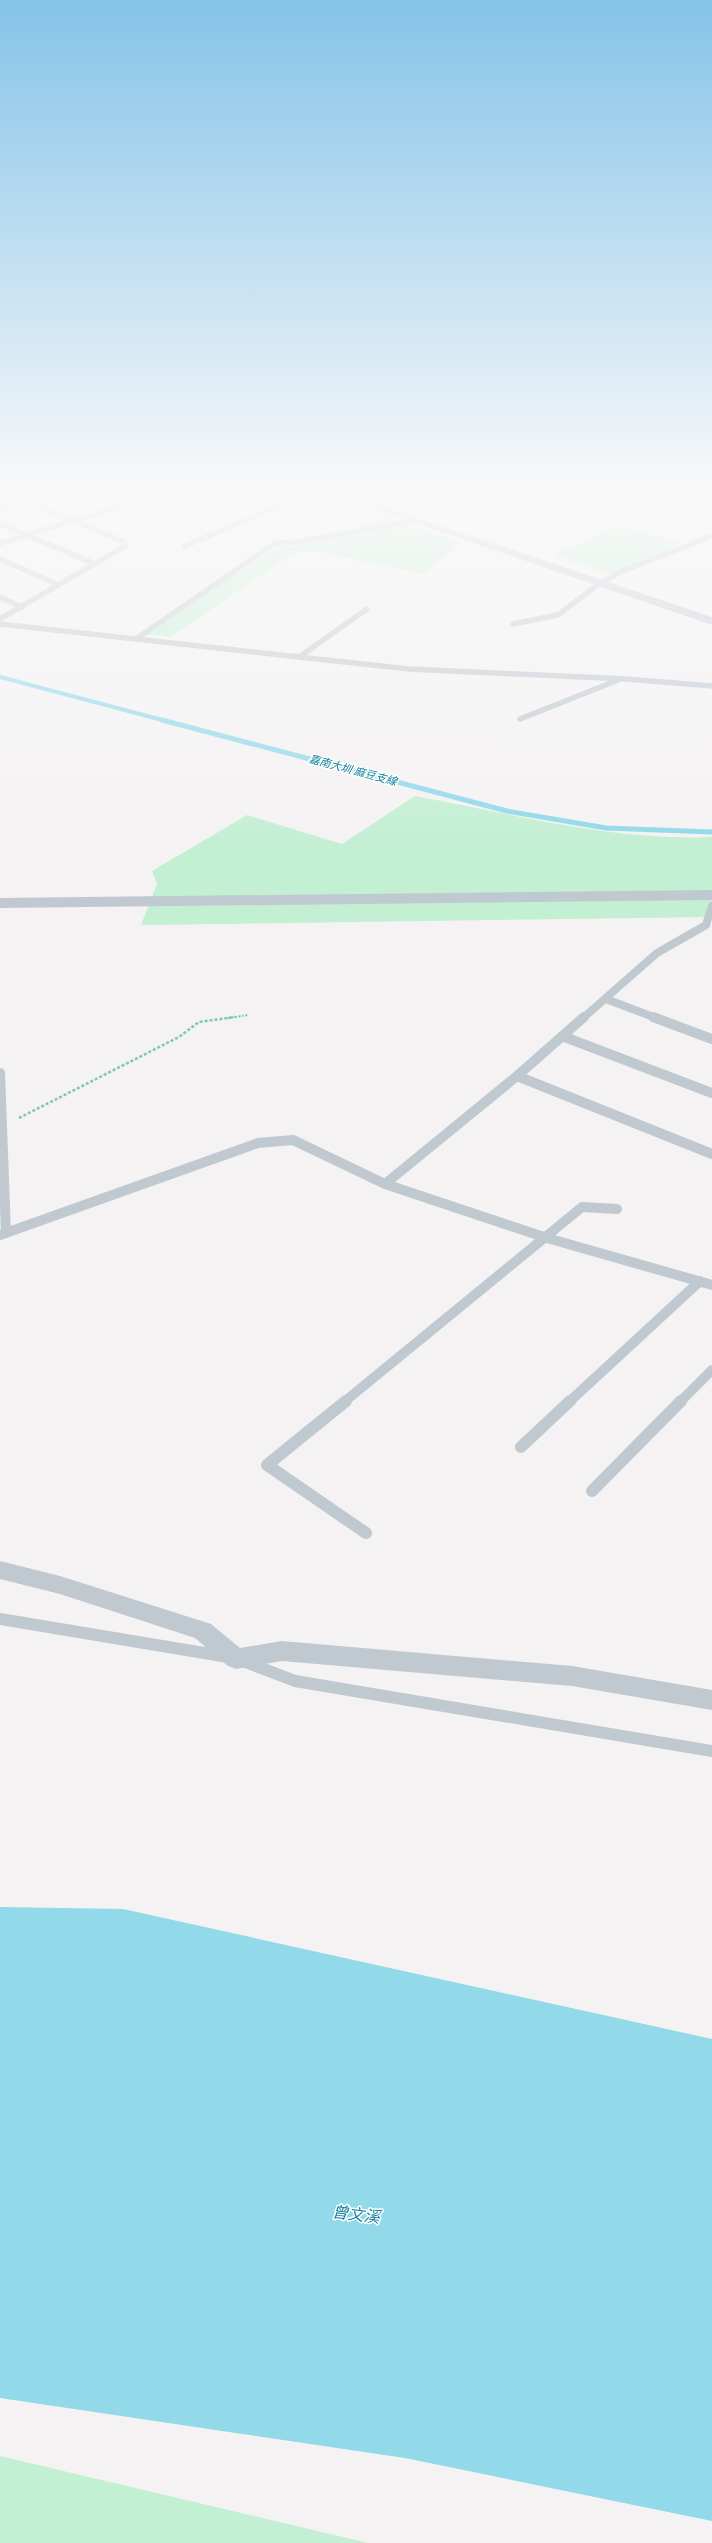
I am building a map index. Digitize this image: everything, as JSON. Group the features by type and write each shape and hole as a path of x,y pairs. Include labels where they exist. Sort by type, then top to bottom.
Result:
{"main road":[{"path":"681,610 712,620"}],"street":[{"path":"0,903 712,895"},
{"path":"0,1570 60,1585 203,1631 236,1659 282,1651 572,1676 712,1700"}],"lane":[{"path":"0,619 17,610"},
{"path":"136,639 178,610"},
{"path":"300,657 366,610"},
{"path":"513,624 540,617 558,615 565,610"},
{"path":"0,624 409,669 619,679 712,686"},
{"path":"520,719 619,679"},
{"path":"384,1184 517,1076 657,953 709,926 712,906"},
{"path":"606,999 712,1039"},
{"path":"562,1036 712,1093"},
{"path":"0,1072 3,1234 258,1143 294,1140 384,1184 547,1238 712,1285"},
{"path":"517,1076 712,1154"},
{"path":"366,1533 267,1466 547,1238 582,1207 617,1209"},
{"path":"521,1447 700,1281"},
{"path":"592,1491 712,1370"},
{"path":"0,1619 236,1659 295,1680 712,1751"}],"path":[{"path":"2,1126 179,1037 199,1022 248,1015"}],"green space":[{"path":"179,610 210,610 170,637 140,634"},
{"path":"415,796 600,831 637,835 712,837 712,917 141,925 157,884 152,871 247,815 342,844"},
{"path":"0,2456 368,2543 0,2543"}],"water":[{"name":"曾文溪","path":"0,1907 123,1909 712,2039 712,2521 405,2458 0,2398"}],"waterway":[{"name":"嘉南大圳 麻豆支線","path":"0,677 166,721"},
{"name":"嘉南大圳 麻豆支線","path":"162,720 507,811 606,828 712,832"}]}
